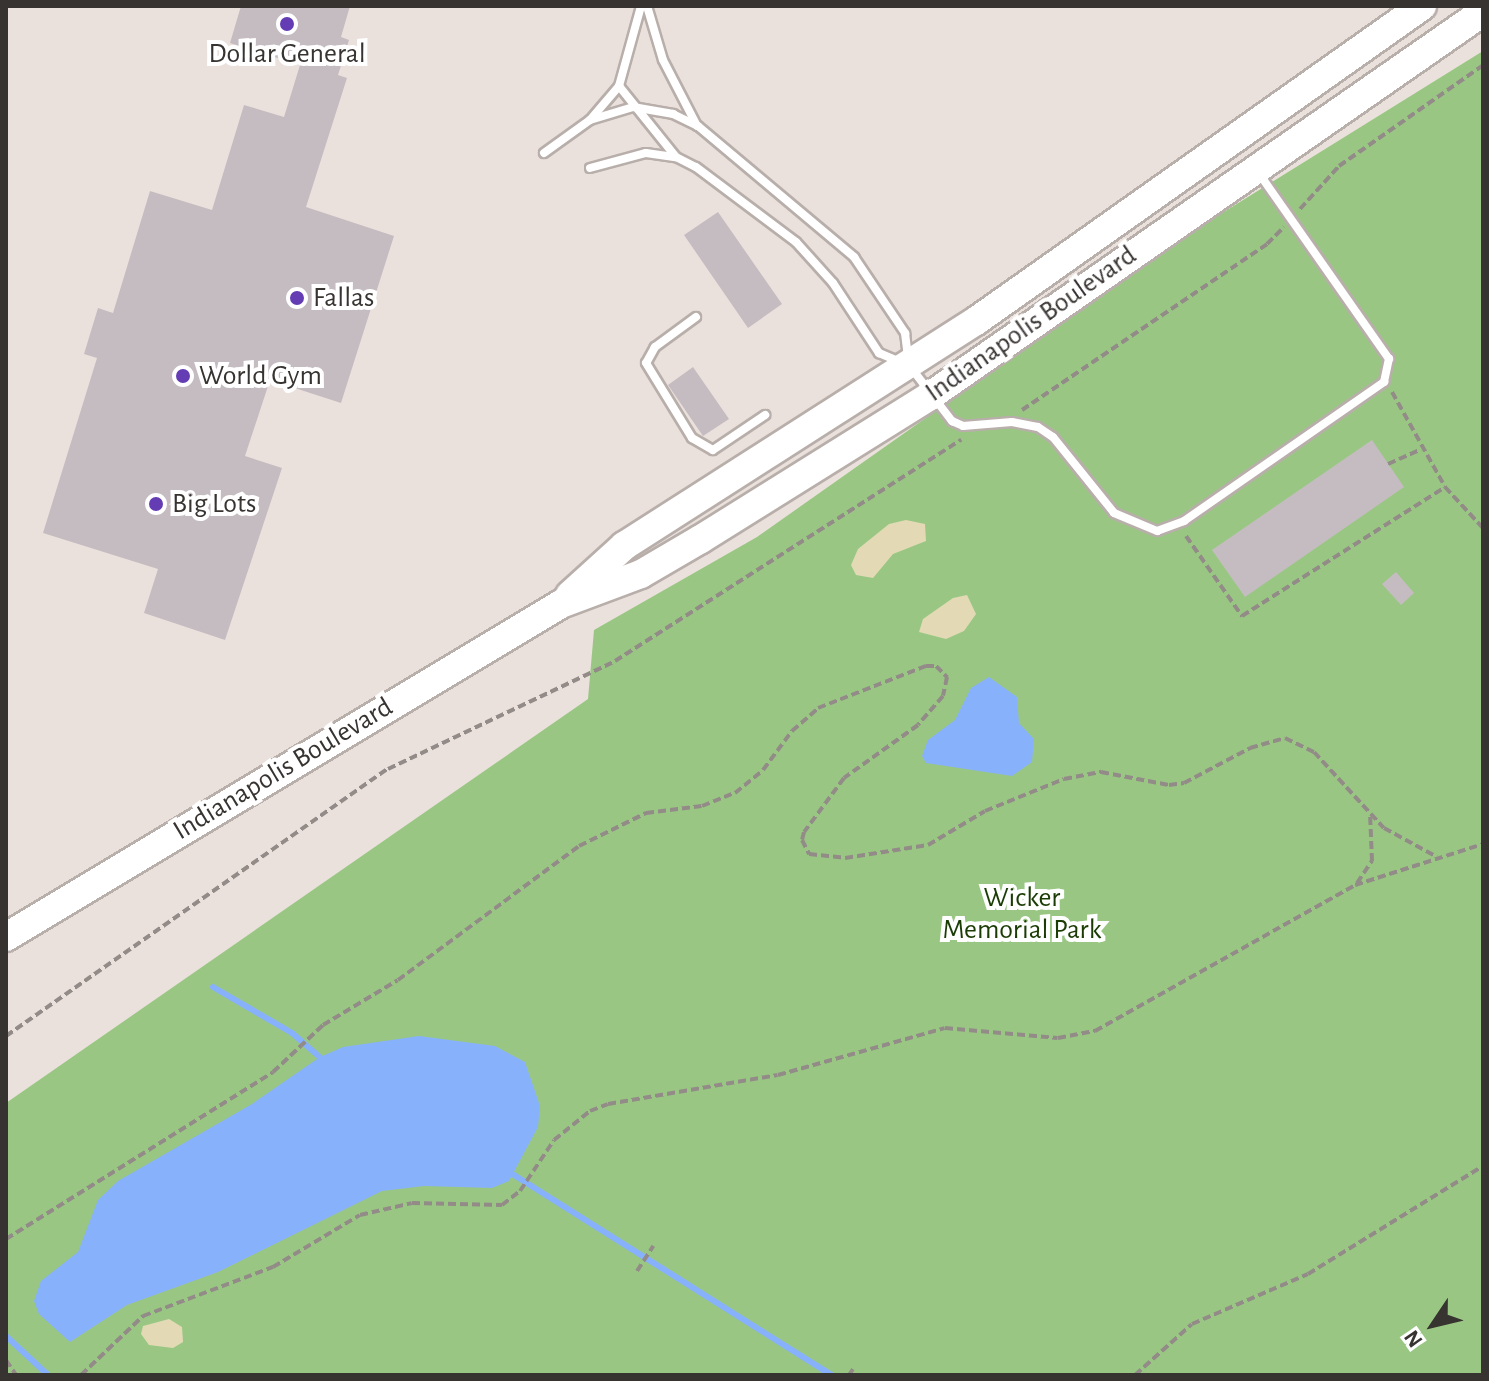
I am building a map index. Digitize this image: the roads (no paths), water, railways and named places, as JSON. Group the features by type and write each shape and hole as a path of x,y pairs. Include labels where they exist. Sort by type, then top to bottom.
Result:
{"highway":[{"name":"Indianapolis Boulevard","path":"561,604 624,546 909,365 1422,6"},
{"name":"Indianapolis Boulevard","path":"6,937 561,604 641,574 930,396 1483,12"}],"lane":[{"path":"544,153 590,120 619,86 641,6"},
{"path":"647,6 663,60 698,126"},
{"path":"619,86 676,157 796,242 833,283 879,353 909,365"},
{"path":"590,120 633,107 673,114 698,126 854,257 905,333 909,365 952,421 986,426 1012,422 1038,427 1053,437 1114,513 1143,529 1178,524 1384,382 1389,359 1256,169"},
{"path":"590,168 634,154 676,157"},
{"path":"696,317 655,347 646,363 692,438 713,450 765,415"}],"water":[{"path":"989,677 1017,697 1019,723 1034,739 1032,762 1012,776 926,763 922,756 928,740 955,720 971,688"},
{"path":"419,1036 495,1046 525,1062 540,1106 538,1127 509,1181 492,1188 424,1186 382,1191 218,1272 127,1305 70,1342 39,1314 34,1301 41,1281 78,1252 98,1200 118,1181 252,1104 320,1057 343,1047"}],"waterway":[{"path":"213,987 292,1033 320,1057"},
{"path":"514,1175 832,1375"},
{"path":"6,1336 48,1375"}],"place":[{"name":"Dollar General","path":"287,24"},
{"name":"Fallas","path":"297,298"},
{"name":"World Gym","path":"183,376"},
{"name":"Big Lots","path":"156,504"}],"park label":[{"name":"Wicker Memorial Park","path":"1022,914"}]}
